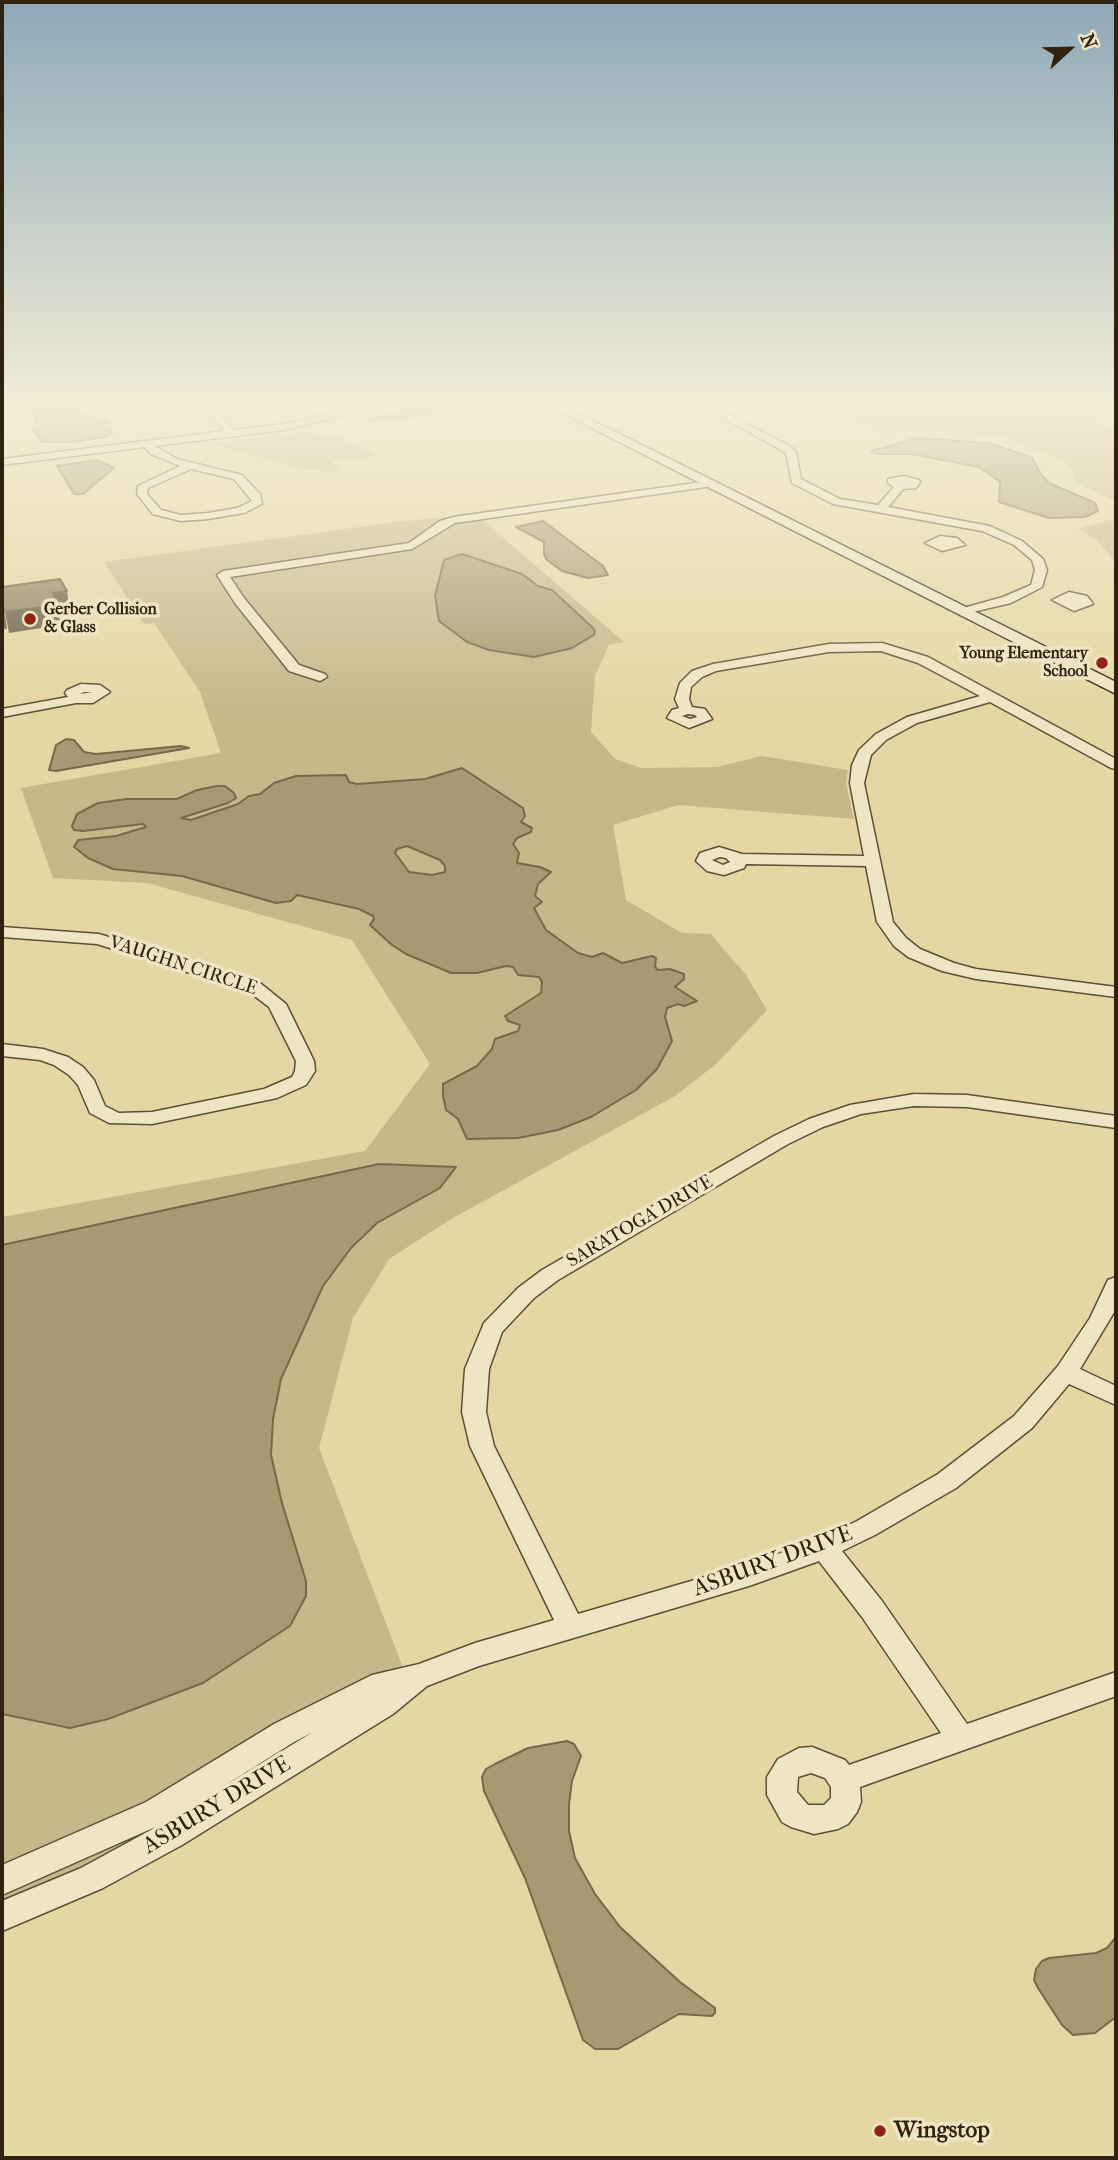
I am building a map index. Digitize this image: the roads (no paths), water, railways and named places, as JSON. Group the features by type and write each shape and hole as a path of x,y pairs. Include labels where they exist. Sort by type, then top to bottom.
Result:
{"street":[{"path":"154,509 157,512 181,518 244,509"},
{"path":"320,677 294,668 239,600 223,575 412,546 444,523 453,520 533,509"},
{"path":"758,509 1116,689"},
{"path":"874,509 986,528 1018,543 1037,559 1041,570 1036,587 1007,600 964,612"},
{"path":"953,540 986,528"},
{"path":"1028,591 1059,599"},
{"path":"687,710 681,694 690,679 697,674 723,666 853,646 882,647 913,656 1116,765"},
{"path":"992,697 912,720 881,737 864,753 857,776 871,862 885,922 900,942 914,953 948,967 976,974 1116,992"},
{"path":"2,713 76,699"},
{"path":"738,859 871,862"},
{"name":"VAUGHN CIRCLE","path":"2,932 99,939 254,986 276,1004 305,1060 305,1071 299,1081 270,1094 152,1118 123,1120 105,1115 97,1109 87,1084 76,1071 61,1061 43,1055 2,1050"},
{"name":"SARATOGA DRIVE","path":"571,1627 482,1446 474,1412 477,1369 492,1329 526,1293 550,1275 781,1140 816,1123 857,1110 914,1100 967,1101 1116,1122"},
{"name":"ASBURY DRIVE","path":"2,1880 157,1812 284,1733 382,1684 420,1676 475,1655 748,1575 824,1548 904,1507 975,1462 1023,1422 1066,1371 1100,1320 1116,1286"},
{"path":"1066,1371 1116,1396"},
{"path":"824,1548 872,1609 960,1737"},
{"name":"ASBURY DRIVE","path":"2,1916 92,1878 171,1835 383,1705 420,1676"},
{"path":"843,1780 1116,1684"}],"place":[{"name":"Gerber Collision & Glass","path":"30,619"},
{"name":"Young Elementary School","path":"1102,663"},
{"name":"Wingstop","path":"880,2131"}]}
